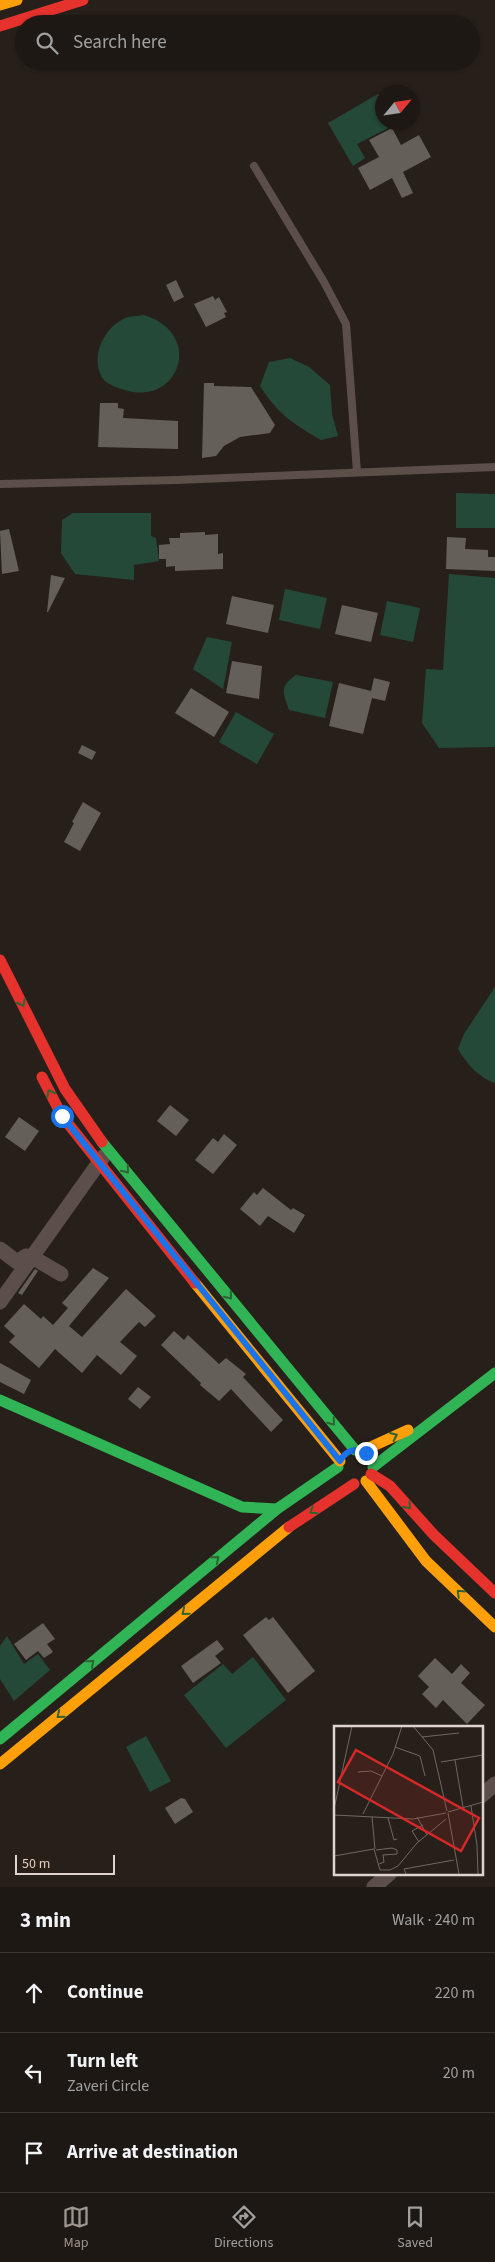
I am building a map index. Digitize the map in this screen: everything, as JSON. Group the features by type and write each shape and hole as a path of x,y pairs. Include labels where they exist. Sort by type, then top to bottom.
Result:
{"street":[{"path":"0,5 17,0"},
{"path":"35,15 83,0"},
{"path":"0,26 15,21"},
{"path":"0,960 64,1089 109,1151 358,1450 370,1457 370,1474 426,1560 495,1628"},
{"path":"35,1063 62,1116 339,1464 343,1479 354,1484"},
{"path":"0,1302 109,1151"},
{"path":"0,1249 17,1262 26,1256 32,1257 61,1274"},
{"path":"0,1764 290,1526 370,1474 428,1424 495,1373"},
{"path":"0,1400 242,1507 277,1509"},
{"path":"0,1739 277,1509 339,1464 346,1453 358,1450 420,1424 428,1424"},
{"path":"370,1474 390,1486 434,1535 495,1593"},
{"path":"482,1795 495,1784"},
{"path":"374,1887 389,1874"}],"lane":[{"path":"254,166 324,282 346,324 357,472"},
{"path":"0,484 495,467"}],"green space":[{"path":"375,96 375,130 384,130 357,144 365,158 353,166 328,123"},
{"path":"144,315 163,324 174,337 179,352 178,366 171,379 159,388 144,392 125,390 104,380 99,372 98,353 106,335 119,321 128,317"},
{"path":"290,358 309,367 330,385 332,414 338,436 321,440 302,428 287,418 273,404 260,386 269,362"},
{"path":"456,493 495,494 495,528 456,528"},
{"path":"73,513 151,513 151,536 156,538 159,561 134,565 134,580 75,574 61,553 62,520"},
{"path":"449,574 495,578 495,747 439,748 422,723 426,669 443,670"},
{"path":"285,589 327,598 320,629 279,620"},
{"path":"387,601 420,608 413,642 380,635"},
{"path":"207,637 232,642 223,689 193,669"},
{"path":"296,675 333,682 325,718 289,710 284,690 287,683"},
{"path":"236,712 274,734 257,764 219,742"},
{"path":"495,987 495,1083 484,1078 474,1069 458,1049 464,1034"},
{"path":"7,1636 24,1664 38,1654 50,1670 14,1701 0,1679 0,1646"},
{"path":"253,1657 286,1700 226,1748 184,1695 223,1664 232,1674"},
{"path":"146,1736 171,1781 150,1792 126,1747"}],"building":[{"path":"388,130 393,130 401,145 419,135 431,157 403,172 413,193 402,198 392,178 370,190 358,168 379,157 369,140"},
{"path":"176,280 184,297 174,302 166,285"},
{"path":"213,296 215,300 219,297 227,312 224,313 226,317 206,327 194,304"},
{"path":"204,383 214,383 214,386 251,387 275,425 270,433 240,437 224,446 216,456 202,458"},
{"path":"100,403 118,403 118,408 124,409 123,418 178,421 178,449 98,447"},
{"path":"9,529 19,571 2,574 0,531"},
{"path":"205,532 205,535 218,534 218,554 223,553 223,569 175,571 175,566 166,567 166,559 159,559 159,545 170,544 169,538 180,538 180,533"},
{"path":"447,537 466,538 465,549 488,550 488,557 495,557 495,571 446,569"},
{"path":"51,575 65,578 47,612"},
{"path":"232,596 274,605 268,633 226,624"},
{"path":"342,605 378,613 371,642 335,634"},
{"path":"232,661 262,666 259,699 226,693"},
{"path":"374,678 390,682 385,701 372,698 363,734 329,726 339,683 371,691"},
{"path":"191,688 229,712 214,737 175,713"},
{"path":"82,745 96,752 92,760 78,753"},
{"path":"83,802 101,813 80,851 64,842"},
{"path":"170,1105 189,1120 176,1136 157,1121"},
{"path":"19,1117 39,1131 25,1151 5,1137"},
{"path":"224,1134 237,1145 213,1174 195,1160 213,1138 218,1142"},
{"path":"263,1188 291,1210 293,1208 305,1215 294,1233 268,1216 260,1226 240,1209 254,1192 257,1195"},
{"path":"93,1268 109,1278 69,1326 82,1337 126,1289 156,1316 145,1327 139,1322 120,1342 137,1356 121,1375 97,1355 82,1373 55,1349 39,1368 9,1342 15,1336 4,1326 24,1304 41,1319 43,1316 53,1325 68,1308 62,1303"},
{"path":"35,1269 38,1271 22,1295 18,1293"},
{"path":"174,1331 184,1340 188,1335 219,1364 226,1358 246,1374 243,1377 283,1420 271,1432 231,1389 219,1401 200,1385 201,1383 161,1345"},
{"path":"0,1363 31,1380 24,1394 0,1382"},
{"path":"138,1387 151,1397 140,1409 128,1399"},
{"path":"266,1617 269,1620 273,1617 315,1671 288,1693 243,1635"},
{"path":"43,1623 55,1639 47,1644 53,1652 44,1658 38,1651 26,1660 14,1644"},
{"path":"217,1640 224,1649 215,1656 221,1663 193,1683 181,1666"},
{"path":"435,1658 452,1674 461,1664 470,1673 461,1683 485,1705 467,1724 443,1700 436,1708 422,1694 429,1687 418,1676"},
{"path":"181,1798 185,1799 193,1812 175,1824 165,1808"}],"traffic: fast":[{"path":"102,1142 355,1450"},
{"path":"373,1467 495,1373"},
{"path":"0,1400 242,1507 277,1509"},
{"path":"0,1739 277,1509 338,1467"}],"traffic: slow":[{"path":"0,5 17,0"},
{"path":"195,1283 340,1461"},
{"path":"362,1451 408,1430"},
{"path":"366,1481 426,1561 495,1627"},
{"path":"0,1764 289,1527"}],"traffic: jam":[{"path":"35,15 83,0"},
{"path":"0,26 15,21"},
{"path":"0,960 65,1089 102,1142"},
{"path":"42,1077 62,1116 195,1283"},
{"path":"371,1474 390,1486 434,1535 495,1593"},
{"path":"289,1527 354,1484"}],"route":[{"path":"62,1116 340,1461 342,1456 350,1451 358,1450 366,1453"}]}
